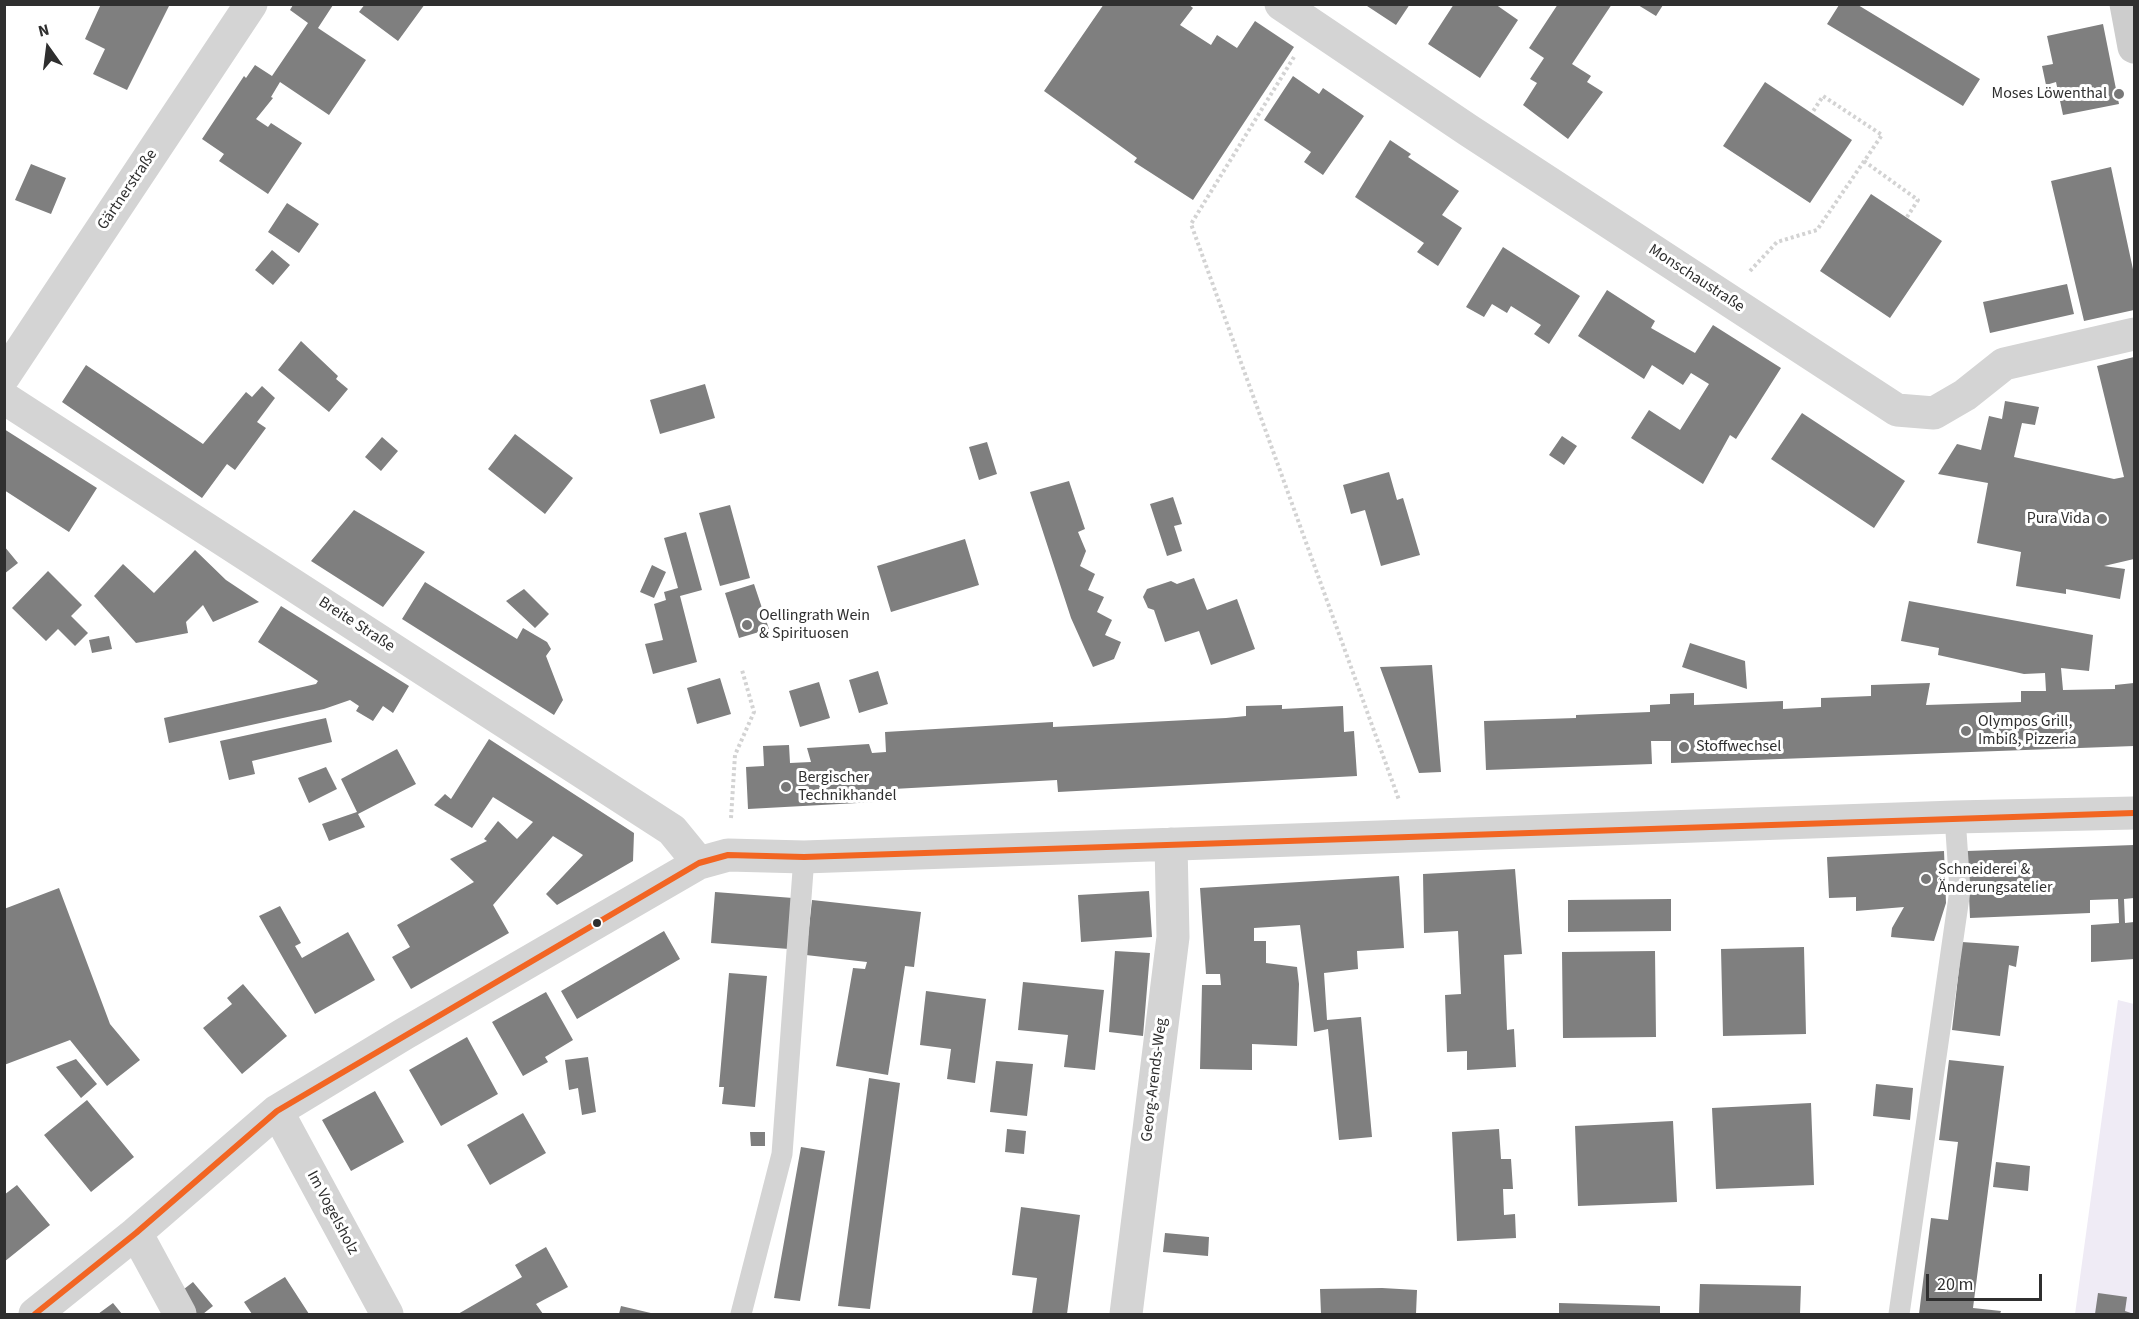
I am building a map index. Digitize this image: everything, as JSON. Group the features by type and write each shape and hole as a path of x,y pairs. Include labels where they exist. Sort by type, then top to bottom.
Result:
{"main road":[{"path":"2126,4 2134,47"}],"street":[{"name":"Gärtnerstraße","path":"4,376 250,4"},
{"name":"Monschaustraße","path":"1281,4 1477,136 1897,410 1934,413 1965,395 2004,364 2134,334"},
{"name":"Breite Straße","path":"4,398 672,830 713,859"},
{"path":"35,1314 136,1233 277,1111 404,1034 713,859 2134,813"},
{"name":"Georg-Arends-Weg","path":"1125,1314 1173,937 1171,844"},
{"name":"Im Vogelsholz","path":"277,1111 387,1314"},
{"path":"136,1233 180,1314"}],"lane":[{"path":"1899,1314 1960,890 1955,817"},
{"path":"741,1314 782,1154 804,857"}],"path":[{"path":"1314,26 1191,224 1412,837"},
{"path":"1725,297 1777,243 1817,230 1882,135 1823,96 1812,113"},
{"path":"1864,161 1918,200 1907,218"},
{"path":"713,859 735,755 754,712 742,670"}],"shaded area":[{"path":"2118,1000 2134,1004 2134,1314 2075,1314"}],"building":[{"path":"101,4 170,4 127,90 93,74 105,49 85,39"},
{"path":"365,4 425,4 398,41 359,12"},
{"path":"1104,4 1188,4 1193,8 1180,25 1211,45 1217,35 1237,48 1255,21 1294,47 1193,200 1134,162 1137,158 1044,91"},
{"path":"1364,4 1410,4 1396,25"},
{"path":"1454,4 1495,4 1518,20 1480,78 1428,44"},
{"path":"1558,4 1612,4 1572,64 1591,76 1587,82 1603,92 1568,139 1523,105 1537,83 1530,79 1544,58 1529,48"},
{"path":"293,5 333,5 318,28 366,60 329,115 280,82 271,97 273,98 256,119 268,127 271,123 302,143 268,194 219,161 224,154 202,139 244,76 246,78 255,65 272,76 308,23 290,10"},
{"path":"1638,5 1663,5 1656,16"},
{"path":"1839,5 1858,5 1980,79 1963,106 1827,24"},
{"path":"2103,24 2119,104 2063,115 2056,82 2046,85 2042,66 2053,64 2047,36"},
{"path":"1293,76 1319,94 1323,88 1364,116 1323,175 1304,162 1311,152 1264,120"},
{"path":"1765,82 1852,140 1810,203 1723,146"},
{"path":"1390,140 1411,154 1408,157 1459,191 1442,215 1462,228 1438,266 1417,252 1424,243 1355,197"},
{"path":"31,164 66,178 51,214 15,200"},
{"path":"2111,167 2134,274 2134,310 2084,321 2051,181"},
{"path":"1871,194 1942,241 1890,318 1820,271"},
{"path":"287,203 319,224 299,253 268,232"},
{"path":"1503,247 1580,296 1549,344 1534,334 1541,325 1511,306 1507,313 1492,304 1484,317 1466,307"},
{"path":"272,250 290,265 273,285 255,270"},
{"path":"2067,284 2074,314 1990,333 1983,302"},
{"path":"1607,290 1655,321 1651,328 1695,353 1713,325 1781,368 1736,439 1730,435 1703,484 1631,438 1649,410 1680,430 1709,384 1691,373 1683,385 1652,365 1644,379 1578,336"},
{"path":"301,341 338,376 336,379 348,389 329,412 278,370"},
{"path":"2134,357 2134,559 2104,566 2125,569 2120,599 2066,589 2066,594 2016,586 2021,552 1977,543 1988,483 1938,474 1957,444 1981,450 1989,416 2002,419 2005,401 2039,407 2035,425 2022,423 2014,457 2114,479 2124,477 2097,366"},
{"path":"86,365 203,444 246,392 252,397 262,386 275,398 257,422 266,428 235,470 227,464 202,498 62,402"},
{"path":"705,384 715,418 660,434 650,400"},
{"path":"1802,413 1905,481 1874,528 1771,459"},
{"path":"4,429 97,488 69,532 4,490"},
{"path":"515,434 573,478 545,514 488,469"},
{"path":"1562,436 1577,446 1564,465 1549,455"},
{"path":"382,437 398,451 381,471 365,457"},
{"path":"987,442 997,474 979,480 969,447"},
{"path":"1389,472 1397,500 1403,498 1420,555 1381,566 1365,510 1351,514 1343,485"},
{"path":"1069,481 1085,529 1078,532 1086,551 1080,566 1095,574 1088,590 1104,597 1097,612 1112,620 1105,635 1121,642 1114,659 1093,667 1071,618 1030,492"},
{"path":"1173,497 1182,524 1174,526 1182,551 1167,556 1150,504"},
{"path":"730,505 750,578 720,586 699,513"},
{"path":"354,510 425,552 383,607 311,561"},
{"path":"686,532 702,590 680,596 697,662 653,674 645,644 663,640 654,604 666,600 664,592 678,588 664,538"},
{"path":"965,539 979,585 891,612 877,566"},
{"path":"4,546 18,563 4,574"},
{"path":"195,550 226,580 259,602 213,622 203,605 186,622 188,633 136,643 94,596 123,564 154,593"},
{"path":"652,565 666,572 654,598 640,592"},
{"path":"48,571 82,605 71,616 88,633 75,646 58,629 46,641 12,608"},
{"path":"1194,578 1207,610 1237,599 1255,649 1211,665 1199,631 1165,642 1154,610 1148,608 1143,597 1147,589 1171,581 1177,584"},
{"path":"425,582 517,639 523,628 547,642 551,649 546,656 563,700 554,715 402,619"},
{"path":"754,584 769,629 739,638 725,593"},
{"path":"524,589 549,614 535,628 506,601"},
{"path":"1909,601 2093,635 2089,671 2061,668 2063,690 2115,689 2115,685 2134,683 2134,746 1671,763 1671,741 1651,741 1652,764 1486,770 1484,721 1576,718 1576,715 1650,712 1650,705 1670,704 1670,694 1694,693 1694,705 1783,701 1783,709 1821,707 1821,698 1871,696 1871,685 1930,683 1926,705 2021,702 2021,691 2046,691 2045,673 2024,674 1938,655 1939,648 1901,641"},
{"path":"281,606 409,686 393,713 383,706 373,721 356,711 359,706 350,700 324,709 169,743 164,718 316,684 318,681 258,642"},
{"path":"109,636 112,649 92,653 89,640"},
{"path":"1690,643 1745,661 1747,689 1682,667"},
{"path":"1432,665 1441,772 1419,773 1380,667"},
{"path":"878,671 888,704 859,713 849,680"},
{"path":"720,678 731,714 697,724 687,688"},
{"path":"819,682 830,718 800,727 789,691"},
{"path":"1282,705 1282,709 1343,706 1344,732 1354,731 1357,776 1058,792 1057,780 875,790 876,802 748,809 746,767 764,766 763,746 789,745 790,763 811,762 807,748 869,744 872,753 886,752 885,732 1053,722 1053,727 1226,718 1246,716 1246,706"},
{"path":"326,718 332,742 252,761 255,774 229,780 220,741"},
{"path":"489,739 634,833 633,861 557,905 546,894 583,855 553,836 493,905 509,933 411,989 392,957 410,947 397,925 474,882 450,859 487,841 484,839 498,821 517,839 533,822 493,797 472,828 434,805 445,794 451,799"},
{"path":"397,749 416,784 358,814 365,827 329,841 322,824 357,812 341,779"},
{"path":"326,767 337,789 309,803 298,778"},
{"path":"2134,845 2134,898 2124,899 2125,923 2134,922 2134,959 2091,962 2091,925 2119,923 2118,899 2090,900 2090,913 1970,918 1967,851"},
{"path":"1944,851 1946,903 1934,941 1891,937 1892,928 1904,907 1856,911 1856,897 1829,898 1827,857"},
{"path":"1515,869 1522,954 1504,955 1507,1030 1514,1029 1516,1067 1467,1070 1467,1051 1447,1052 1445,995 1461,994 1458,931 1424,933 1423,874"},
{"path":"1399,876 1404,948 1357,951 1358,969 1324,973 1327,1020 1361,1017 1372,1137 1339,1140 1328,1029 1314,1032 1300,925 1254,928 1254,941 1266,941 1266,963 1297,967 1299,984 1297,1046 1252,1044 1252,1070 1200,1069 1202,985 1221,985 1220,974 1206,974 1200,888"},
{"path":"59,888 110,1024 140,1060 107,1086 70,1040 4,1065 4,909"},
{"path":"1149,891 1152,937 1081,942 1078,895"},
{"path":"715,892 793,898 789,949 711,943"},
{"path":"1671,899 1671,931 1568,932 1568,900"},
{"path":"812,900 921,912 914,967 905,966 888,1075 836,1066 853,968 865,969 867,962 806,955"},
{"path":"280,906 301,943 295,946 302,958 348,932 375,980 315,1014 259,916"},
{"path":"664,931 680,959 577,1019 561,991"},
{"path":"1962,942 2019,946 2016,967 2009,965 2000,1036 1952,1030"},
{"path":"1804,947 1806,1034 1723,1036 1721,949"},
{"path":"1115,951 1150,953 1143,1036 1109,1032"},
{"path":"1655,951 1656,1037 1563,1038 1562,952"},
{"path":"729,973 767,976 755,1107 722,1104 724,1087 719,1087"},
{"path":"1023,982 1104,990 1095,1070 1064,1067 1068,1035 1018,1030"},
{"path":"243,984 287,1036 242,1074 203,1028 232,1004 227,998"},
{"path":"926,991 986,999 975,1083 947,1079 951,1049 920,1045"},
{"path":"546,992 573,1040 545,1057 548,1062 523,1076 492,1022"},
{"path":"467,1037 498,1094 441,1126 409,1070"},
{"path":"588,1057 596,1112 582,1115 578,1088 569,1090 565,1060"},
{"path":"76,1059 97,1084 81,1098 56,1067"},
{"path":"1949,1060 2004,1066 1973,1308 2001,1311 2000,1314 1919,1314 1931,1218 1948,1220 1958,1142 1939,1140"},
{"path":"996,1061 1033,1064 1027,1116 990,1112"},
{"path":"869,1078 900,1083 870,1309 838,1306"},
{"path":"1876,1084 1913,1088 1910,1120 1873,1116"},
{"path":"375,1091 404,1142 351,1171 322,1120"},
{"path":"87,1100 134,1157 91,1192 44,1135"},
{"path":"1811,1103 1814,1185 1716,1189 1712,1108"},
{"path":"523,1113 546,1153 490,1185 467,1145"},
{"path":"1673,1121 1677,1202 1578,1206 1575,1126"},
{"path":"1007,1129 1026,1131 1024,1154 1005,1152"},
{"path":"1499,1129 1501,1159 1511,1159 1513,1189 1503,1189 1504,1215 1515,1214 1516,1238 1457,1241 1452,1132"},
{"path":"750,1132 765,1132 765,1146 751,1146"},
{"path":"801,1147 825,1151 800,1301 774,1298"},
{"path":"1996,1162 2030,1166 2028,1191 1993,1187"},
{"path":"17,1185 50,1225 4,1262 4,1195"},
{"path":"1021,1207 1080,1215 1067,1314 1032,1314 1037,1278 1012,1275"},
{"path":"1165,1233 1209,1237 1208,1256 1163,1252"},
{"path":"546,1247 568,1287 536,1304 543,1314 458,1314 522,1277 515,1265"},
{"path":"285,1277 309,1314 252,1314 244,1302"},
{"path":"193,1282 213,1306 203,1314 196,1314 179,1293"},
{"path":"1700,1284 1801,1286 1800,1314 1699,1314"},
{"path":"1320,1289 1417,1290 1416,1314 1321,1314"},
{"path":"2098,1293 2127,1297 2125,1311 2134,1314 2095,1314"},
{"path":"113,1303 122,1314 98,1314"},
{"path":"1559,1303 1660,1306 1660,1314 1559,1314"},
{"path":"621,1306 655,1314 619,1314"}],"transit line":[{"path":"35,1314 136,1233 277,1111 699,863 728,855 804,857 2134,813"}],"place":[{"name":"Moses Löwenthal","path":"2119,94"},
{"name":"Pura Vida","path":"2102,519"},
{"name":"Oellingrath Wein & Spirituosen","path":"747,625"},
{"name":"Olympos Grill, Imbiß, Pizzeria","path":"1966,731"},
{"name":"Stoffwechsel","path":"1684,747"},
{"name":"Bergischer Technikhandel","path":"786,787"},
{"name":"Schneiderei & Änderungsatelier","path":"1926,879"}]}
